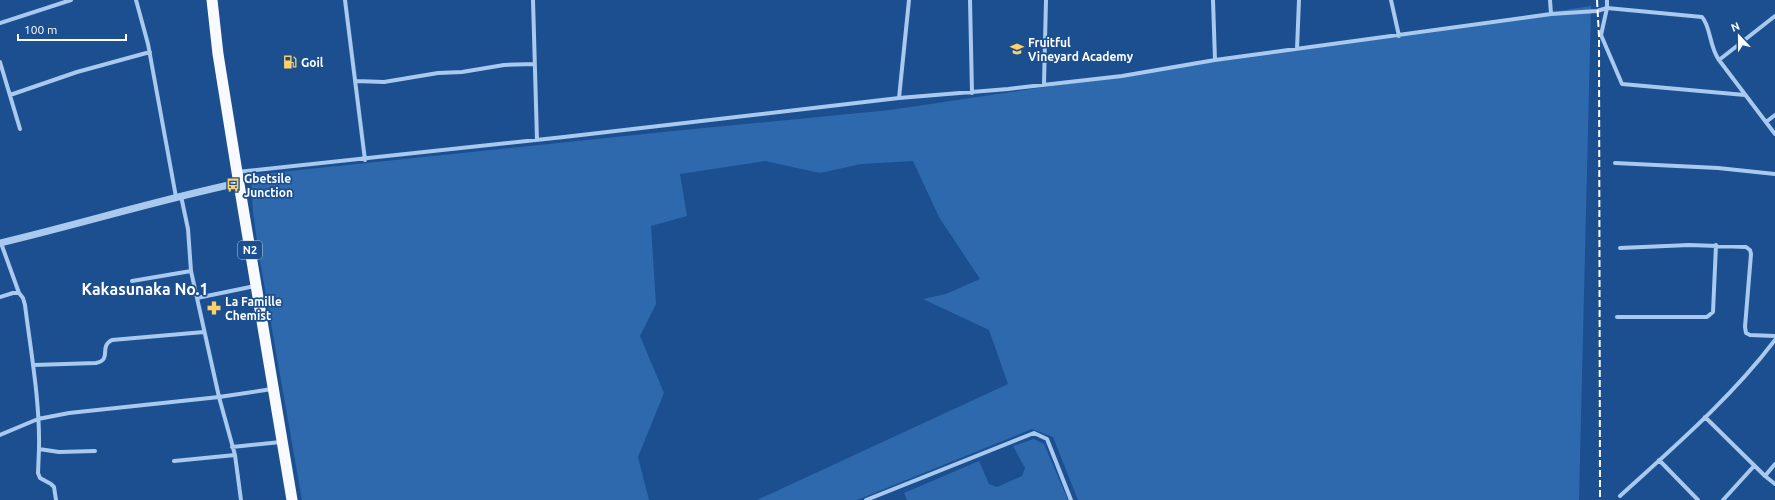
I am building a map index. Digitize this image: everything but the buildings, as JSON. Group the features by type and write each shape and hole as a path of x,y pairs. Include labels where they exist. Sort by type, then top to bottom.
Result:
{"highway":[{"name":"N2","path":"212,0 218,54 237,178 292,500"}],"street":[{"path":"0,23 71,0"},
{"path":"136,0 150,52 179,196 188,228 191,271 219,397 235,455 241,500"},
{"path":"345,0 365,160"},
{"path":"534,0 534,64 537,140"},
{"path":"899,98 909,0"},
{"path":"970,0 972,93"},
{"path":"1044,84 1046,0"},
{"path":"1213,0 1215,60"},
{"path":"1297,49 1299,0"},
{"path":"1391,0 1399,36"},
{"path":"1550,0 1551,14"},
{"path":"1607,0 1607,8 1601,34 1622,84 1745,95"},
{"path":"56,500 54,487 40,478 38,473 38,419 34,365 25,305 23,298 19,293 1,243 66,228 237,178 365,160 899,98 972,93 1122,76 1215,60 1551,14 1597,11 1607,8 1702,16 1706,23 1713,51 1775,134"},
{"path":"1719,60 1775,16"},
{"path":"10,95 77,72 150,52"},
{"path":"0,62 20,129"},
{"path":"356,81 384,82 504,65 534,64"},
{"path":"1766,122 1775,115"},
{"path":"1615,163 1718,168 1775,174"},
{"path":"1620,248 1716,245 1746,247 1750,250 1751,254 1746,333 1750,335 1775,336"},
{"path":"1616,317 1711,315 1713,312 1716,245"},
{"path":"132,281 191,271"},
{"path":"197,298 256,286"},
{"path":"0,297 13,292 19,293"},
{"path":"34,365 96,364 102,362 105,358 104,348 107,342 112,340 204,332"},
{"path":"1620,496 1705,417 1765,354 1775,340"},
{"path":"0,436 38,419 109,408 219,397 274,388"},
{"path":"1705,417 1754,466 1775,484"},
{"path":"866,500 1034,434 1047,439 1071,500"},
{"path":"232,447 282,442"},
{"path":"39,449 59,452 95,451"},
{"path":"174,461 235,455"},
{"path":"1659,460 1698,500"},
{"path":"1765,476 1775,464"},
{"path":"1722,500 1754,466"}],"shaded area":[{"path":"1591,6 1579,500 1078,500 1053,437 1032,429 857,500 757,500 1008,384 989,330 923,299 946,294 980,279 939,217 913,161 861,164 820,173 765,161 680,174 687,216 651,226 656,304 640,336 664,393 638,457 649,500 302,500 259,255 253,212 251,175 890,110"},
{"path":"1034,439 1044,444 1068,500 907,500 904,493 979,461 989,484 997,487 1022,476 1025,468 1013,446"}],"railway":[{"path":"1597,0 1599,36 1600,500"}],"place":[{"name":"Fruitful Vineyard Academy","path":"1017,49"},
{"name":"Goil","path":"290,62"},
{"name":"Gbetsile Junction","path":"233,185"},
{"name":"La Famille Chemist","path":"214,308"}],"district":[{"name":"Kakasunaka No.1","path":"145,289"}]}
